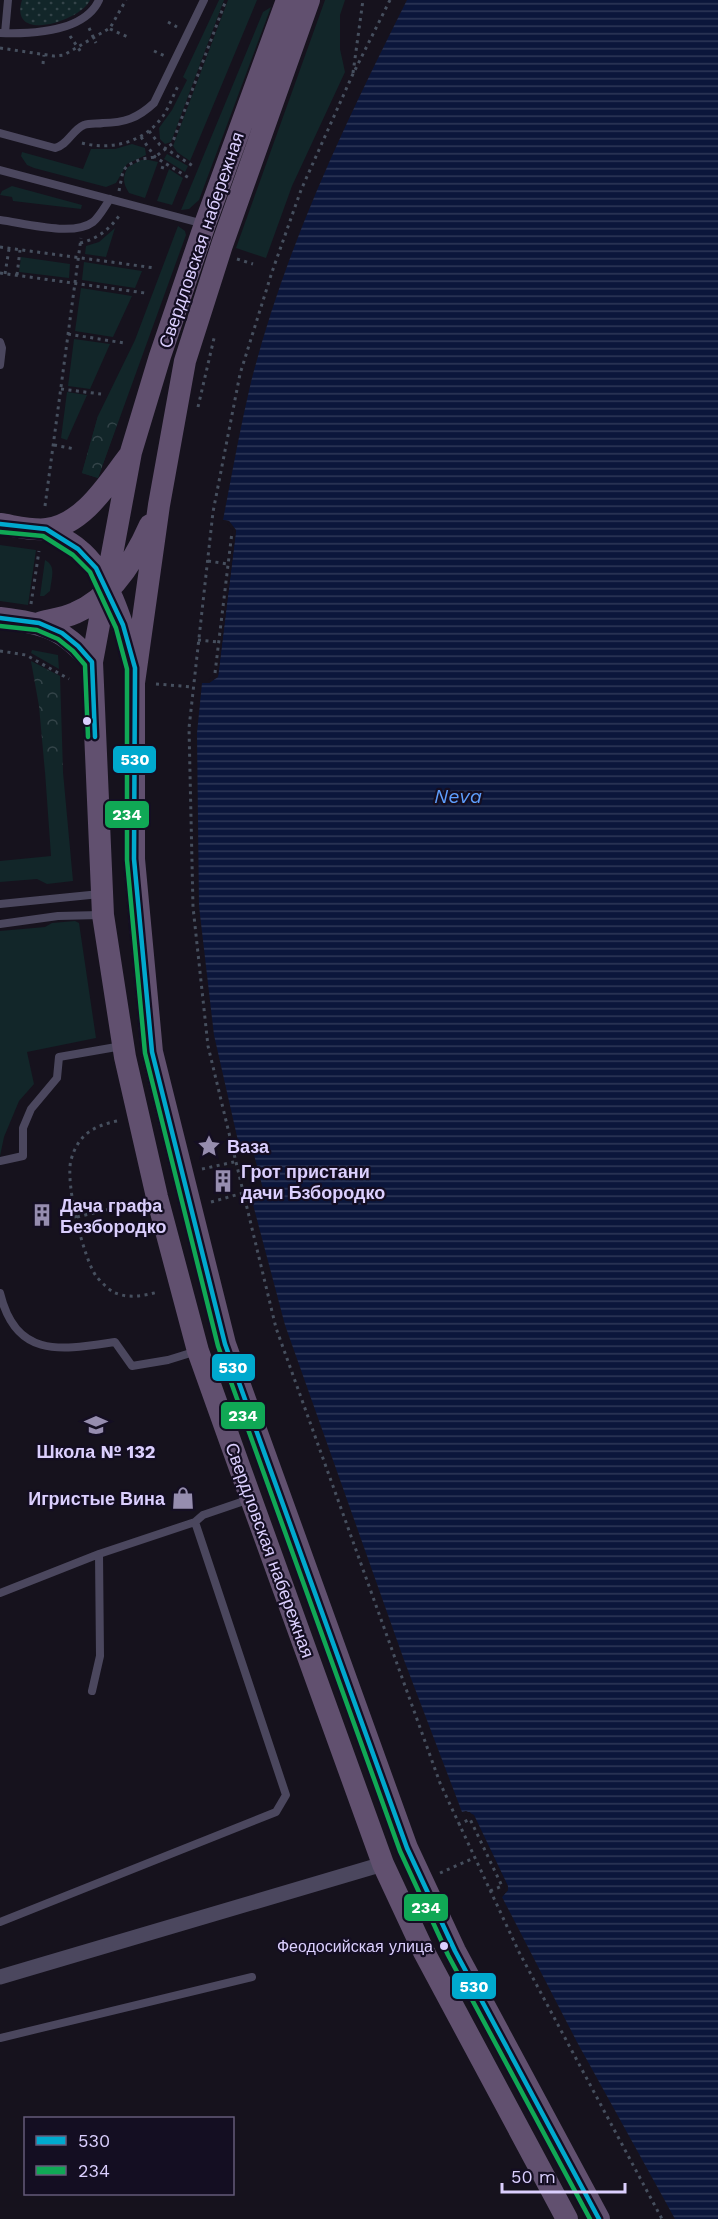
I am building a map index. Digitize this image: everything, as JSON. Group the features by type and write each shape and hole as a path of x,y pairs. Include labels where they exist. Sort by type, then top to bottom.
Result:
{"main road":[{"name":"Свердловская набережная","path":"287,0 205,224 160,356 131,452 92,662 102,905 123,1045 157,1197 198,1350 383,1864 424,1952 567,2219"},
{"name":"Свердловская набережная","path":"309,0 222,245 185,361 159,505 135,668 134,860 152,1052 225,1344 406,1848 455,1950 599,2219"},
{"path":"46,530 86,510 131,452"},
{"name":"Свердловская набережная","path":"107,590 126,569 141,545 159,505"},
{"path":"0,524 46,530 78,549 96,568 107,590 75,613 0,618"},
{"name":"Свердловская набережная","path":"107,590 123,625 135,668"},
{"path":"35,614 78,646 92,662"}],"street":[{"path":"0,1977 383,1864"}],"lane":[{"path":"8,0 2,33 28,34 50,32 65,27 96,7 99,0"},
{"path":"0,133 55,148 62,146 76,130 84,125 119,123 144,113 154,104 204,0"},
{"path":"0,170 205,224"},
{"path":"0,220 70,229 83,228 95,220 110,199"},
{"path":"0,342 2,348 0,365"},
{"path":"0,904 81,894 102,905"},
{"path":"0,924 58,916 102,905"},
{"path":"0,1161 23,1156 23,1128 31,1109 57,1078 58,1057 123,1045"},
{"path":"0,1293 13,1324 27,1340 56,1349 115,1342 132,1366 168,1360 198,1350"},
{"path":"0,1593 99,1554 195,1522 202,1515 251,1499"},
{"path":"0,1922 276,1812 286,1795 195,1522"},
{"path":"92,1691 100,1656 99,1554"},
{"path":"0,2038 252,1977"}],"path":[{"path":"0,48 44,55 64,55 110,28 126,0"},
{"path":"118,192 123,171 128,165 141,159 155,157 172,144 226,0"},
{"path":"352,76 363,0"},
{"path":"390,0 352,76 301,190 272,272 240,374 213,512 189,728 193,907 208,1046 234,1162 276,1328 440,1783 490,1891 568,2046 662,2219"},
{"path":"168,22 178,27"},
{"path":"65,27 81,52"},
{"path":"110,28 128,37"},
{"path":"154,51 164,55"},
{"path":"43,64 44,55"},
{"path":"87,144 114,145 141,137 163,116 175,93"},
{"path":"149,130 165,149 193,166"},
{"path":"141,137 155,157 189,178"},
{"path":"162,169 164,163"},
{"path":"45,506 83,228"},
{"path":"0,247 155,268"},
{"path":"5,274 9,248"},
{"path":"241,249 237,259 253,264"},
{"path":"17,275 20,250"},
{"path":"0,273 145,293"},
{"path":"68,334 124,343"},
{"path":"196,413 215,334"},
{"path":"61,389 101,394"},
{"path":"54,445 75,449"},
{"path":"215,673 232,532"},
{"path":"35,614 39,551"},
{"path":"207,561 228,564"},
{"path":"198,640 219,642"},
{"path":"0,651 26,655 69,679"},
{"path":"156,684 193,687"},
{"path":"117,1121 92,1128 80,1141 71,1161 70,1184 77,1217 86,1252 97,1277 112,1291 129,1297 158,1292"},
{"path":"202,1169 234,1162"},
{"path":"211,1202 243,1193"},
{"path":"77,1217 135,1203"},
{"path":"458,1824 470,1819 502,1886 490,1891"},
{"path":"438,1874 474,1858"}],"green space":[{"path":"22,0 90,0 84,8 61,21 35,25 26,22 21,14"},
{"path":"219,0 224,0 171,142 165,144 160,139 159,128 172,110 187,80 183,77"},
{"path":"228,0 257,0 190,161 177,152 173,146"},
{"path":"325,0 345,0 340,15 340,49 345,72 292,186 266,258 236,248"},
{"path":"271,7 199,200 189,209 181,210 263,12"},
{"path":"132,144 145,148 146,155 127,164 116,183 106,187 34,168 27,165 21,156 22,152 83,169 91,149 115,149"},
{"path":"167,154 188,166 185,172 164,159"},
{"path":"141,160 158,162 145,198 129,193 124,180 128,167"},
{"path":"169,169 183,178 172,205 157,201"},
{"path":"12,186 82,205 81,209 13,201 12,197 0,195 2,191"},
{"path":"178,226 185,231 186,235 98,478 82,473 98,416 135,340"},
{"path":"115,228 106,257 85,254 86,246 99,242"},
{"path":"21,257 70,264 69,278 19,272"},
{"path":"84,262 142,271 135,288 82,280"},
{"path":"81,288 132,296 113,337 75,331"},
{"path":"74,339 110,344 90,389 68,386"},
{"path":"67,392 87,395 67,440 61,438"},
{"path":"98,416 117,424 98,478 82,473"},
{"path":"0,545 36,550 28,605 0,601"},
{"path":"45,560 51,566 52,578 50,591 40,596"},
{"path":"32,650 58,655 59,669 31,653"},
{"path":"31,661 60,676 63,772 45,772 39,706"},
{"path":"45,772 63,772 73,881 47,884 37,879 0,882 0,861 51,856"},
{"path":"75,921 79,923 96,1038 27,1052 34,1084 19,1101 4,1137 0,1156 0,931 45,927 52,923"}],"water":[{"name":"Neva","path":"407,0 718,0 718,2219 675,2219 577,2042 502,1897 508,1890 470,1812 462,1812 404,1660 285,1325 251,1197 264,1193 253,1151 241,1154 214,1035 199,906 197,733 202,683 209,683 218,676 236,531 229,521 223,520 251,382 281,283 318,187"}],"pier":[{"path":"223,520 229,521 236,530 218,677 209,683 202,683 203,680 208,680 215,675 233,531 227,523 222,523"},
{"path":"466,1811 474,1815 508,1886 508,1890 502,1897 500,1894 505,1887 471,1817 463,1815 462,1812"}],"transit line":[{"name":"530","path":"0,524 46,529 78,549 96,568 123,625 135,668 134,859 152,1052 225,1344 407,1848 455,1951 599,2219"},
{"name":"234","path":"0,532 43,536 73,555 90,572 116,628 127,669 127,860 145,1053 218,1346 400,1851 448,1955 590,2219"},
{"name":"530","path":"0,618 39,623 62,633 92,662 95,737"},
{"name":"234","path":"0,626 37,630 58,639 85,665 88,737"}],"place":[{"name":"Ваза","path":"209,1146"},
{"name":"Грот пристани дачи Бзбородко","path":"223,1181"},
{"name":"Дача графа Безбородко","path":"42,1215"},
{"name":"Школа № 132","path":"96,1425"},
{"name":"Игристые Вина","path":"183,1498"},
{"name":"Феодосийская улица","path":"444,1946"}]}
